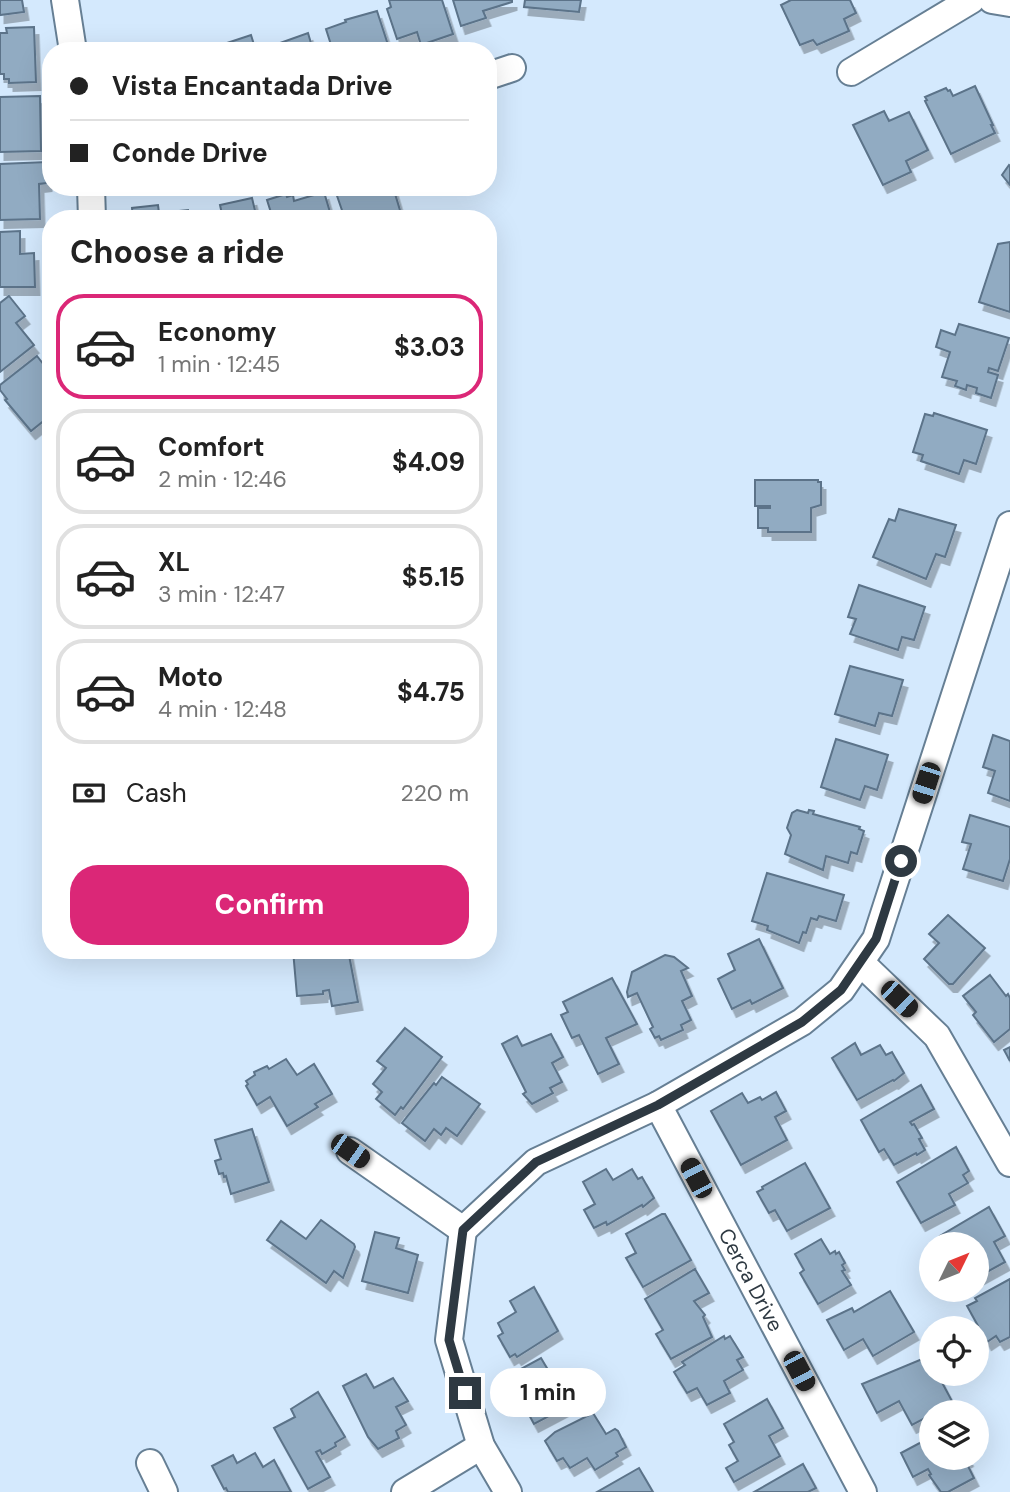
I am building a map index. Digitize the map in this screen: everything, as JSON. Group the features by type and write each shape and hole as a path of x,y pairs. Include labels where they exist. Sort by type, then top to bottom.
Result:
{"street":[{"path":"65,0 72,42"},
{"path":"851,72 971,0"},
{"path":"992,0 1010,2"},
{"path":"508,1492 481,1446 449,1340 463,1230 536,1162 658,1105 802,1022 841,990 876,939 1010,525"},
{"path":"861,963 937,1036 1010,1163"},
{"name":"Cerca Drive","path":"658,1105 863,1492"},
{"path":"350,1151 463,1230"},
{"path":"405,1492 481,1446"},
{"path":"150,1463 164,1492"}],"building":[{"path":"0,0 22,0 24,12 0,15"},
{"path":"389,0 442,0 453,34 430,42 420,42 417,32 397,39 387,9 391,7"},
{"path":"453,0 512,2 483,11 486,18 461,26"},
{"path":"525,0 581,0 579,12 524,7"},
{"path":"791,0 850,0 856,13 844,19 849,31 817,45 813,40 800,45 781,5"},
{"path":"377,11 387,42 330,42 326,29 346,22 345,20"},
{"path":"34,27 36,82 9,83 9,79 4,79 4,74 0,74 0,33 7,33 6,28"},
{"path":"308,33 311,42 283,42"},
{"path":"251,35 253,42 230,42"},
{"path":"975,86 995,133 951,154 925,97 946,88 953,96"},
{"path":"40,96 41,151 0,152 0,97"},
{"path":"884,111 889,121 909,112 928,150 906,161 911,172 883,185 853,125"},
{"path":"42,162 42,184 39,184 40,219 0,220 0,164"},
{"path":"1010,166 1010,185 1002,175"},
{"path":"293,196 294,201 311,196 325,196 329,210 270,210 267,200"},
{"path":"337,196 396,196 400,210 342,210"},
{"path":"252,198 255,210 221,210 220,205"},
{"path":"158,205 159,210 132,210"},
{"path":"20,231 20,254 34,253 35,287 0,287 0,232"},
{"path":"1010,242 1010,312 979,302 998,244"},
{"path":"9,296 25,316 16,323 34,345 0,372 0,303"},
{"path":"959,324 1009,338 998,371 989,368 988,372 998,375 991,398 976,393 977,388 967,385 966,390 955,386 957,381 942,377 950,352 936,347 941,330 955,335"},
{"path":"37,356 42,362 42,422 31,431 5,400 7,399 0,390 0,385"},
{"path":"934,413 987,430 976,464 964,460 959,474 921,461 923,455 913,452 925,414 933,416"},
{"path":"755,480 821,482 821,505 811,508 811,532 768,532 768,528 758,528 758,508 770,506 755,506"},
{"path":"899,509 956,525 945,557 936,554 926,579 873,557 889,519 895,521"},
{"path":"859,585 925,607 914,640 902,637 898,650 850,634 856,619 848,617"},
{"path":"850,666 903,680 892,716 879,713 875,726 835,714"},
{"path":"993,735 1010,741 1010,801 988,793 995,771 983,767"},
{"path":"836,739 888,755 877,790 865,786 860,800 821,787"},
{"path":"797,810 808,813 809,810 814,811 813,814 860,827 859,829 864,831 857,854 851,852 848,863 826,856 823,870 785,854 791,835 787,828 792,813"},
{"path":"970,815 1010,827 1010,859 1003,881 963,869 971,844 962,842"},
{"path":"767,873 844,895 836,921 819,916 817,920 811,918 799,943 767,930 768,926 752,921"},
{"path":"948,915 985,948 953,984 949,984 924,959 939,943 929,934"},
{"path":"759,939 783,988 752,1004 750,1000 732,1009 718,979 735,970 728,954"},
{"path":"665,955 674,957 688,968 681,971 692,996 682,1001 691,1020 681,1025 683,1030 661,1040 659,1036 655,1038 650,1029 653,1027 637,993 628,997 627,992 632,972"},
{"path":"294,959 350,959 358,1002 332,1006 329,990 323,991 323,994 297,996"},
{"path":"990,975 1010,998 1010,1029 994,1042 973,1015 976,1012 963,996"},
{"path":"612,978 637,1024 606,1038 619,1064 598,1074 579,1035 572,1038 561,1015 568,1012 563,1002"},
{"path":"405,1028 442,1057 403,1109 401,1107 395,1115 376,1099 382,1092 373,1084 386,1068 377,1061"},
{"path":"551,1034 563,1057 552,1063 562,1082 550,1088 553,1093 532,1104 523,1094 526,1092 502,1044 517,1036 522,1046"},
{"path":"855,1043 861,1055 880,1045 886,1055 892,1052 904,1073 857,1100 832,1058"},
{"path":"1010,1047 1010,1061 1004,1050"},
{"path":"286,1059 297,1075 314,1064 332,1094 315,1104 318,1107 287,1126 270,1097 257,1105 246,1086 246,1081 255,1075 254,1072 267,1066 269,1069"},
{"path":"442,1077 480,1104 457,1136 446,1128 441,1135 434,1129 425,1141 402,1123"},
{"path":"921,1085 934,1109 910,1122 922,1138 919,1139 925,1150 894,1165 884,1149 879,1152 861,1120"},
{"path":"776,1092 786,1111 775,1117 787,1140 741,1165 711,1111 742,1093 748,1103 760,1097 762,1100"},
{"path":"252,1129 269,1182 231,1194 226,1176 219,1174 215,1161 221,1159 215,1140"},
{"path":"956,1147 969,1171 963,1175 968,1183 949,1194 955,1205 921,1223 897,1182"},
{"path":"805,1163 830,1208 787,1231 775,1210 769,1213 757,1192"},
{"path":"606,1169 613,1180 632,1169 638,1179 642,1177 654,1198 643,1207 642,1205 607,1225 606,1222 594,1228 584,1210 595,1204 583,1182"},
{"path":"989,1207 1005,1236 994,1242 1005,1262 989,1271 989,1232 947,1232"},
{"path":"665,1214 691,1260 643,1287 626,1258 636,1253 626,1234"},
{"path":"321,1220 355,1247 343,1278 334,1271 326,1283 267,1240 281,1221 306,1239"},
{"path":"375,1232 399,1238 396,1248 418,1255 408,1293 362,1281"},
{"path":"821,1239 830,1254 839,1252 845,1263 842,1265 845,1270 842,1271 851,1285 818,1304 800,1273 804,1270 795,1254"},
{"path":"695,1269 709,1293 694,1301 705,1315 703,1317 712,1337 671,1359 656,1334 663,1330 645,1299"},
{"path":"1010,1279 1010,1337 1000,1342 996,1336 989,1341 989,1316 973,1316 967,1306 975,1302 989,1302 989,1290"},
{"path":"534,1287 558,1331 517,1357 515,1354 510,1357 498,1336 503,1333 498,1323 516,1312 510,1301"},
{"path":"890,1291 914,1332 873,1356 863,1339 844,1350 827,1320 852,1308 854,1312"},
{"path":"724,1336 725,1339 730,1336 743,1357 737,1360 743,1370 724,1381 730,1393 707,1405 697,1388 687,1393 674,1372 685,1365 682,1362"},
{"path":"541,1358 551,1375 557,1372 563,1383 570,1379 581,1399 534,1424 508,1376"},
{"path":"919,1360 919,1386 944,1386 951,1400 919,1400 919,1421 912,1425 899,1401 877,1413 862,1384"},
{"path":"366,1374 374,1388 393,1378 408,1401 396,1407 406,1425 396,1431 399,1438 378,1449 368,1437 343,1386"},
{"path":"318,1392 345,1437 322,1454 320,1450 316,1452 330,1477 308,1489 274,1428 295,1417 291,1409"},
{"path":"767,1399 783,1428 769,1436 780,1456 734,1482 726,1468 738,1461 729,1445 734,1442 724,1424"},
{"path":"593,1413 606,1434 615,1429 618,1431 626,1447 616,1453 618,1456 595,1470 587,1458 570,1468 563,1458 557,1461 545,1441 555,1432"},
{"path":"919,1443 919,1470 926,1470 913,1477 901,1453"},
{"path":"255,1453 263,1467 274,1460 291,1492 228,1492 224,1489 212,1466 233,1455 237,1463"},
{"path":"803,1464 816,1488 808,1492 754,1492"},
{"path":"639,1468 653,1492 597,1492"},
{"path":"929,1470 970,1470 974,1478 948,1492 941,1492 929,1475"}],"route":[{"path":"465,1393 449,1340 463,1230 536,1162 658,1105 802,1022 841,990 876,939 901,861"}]}
